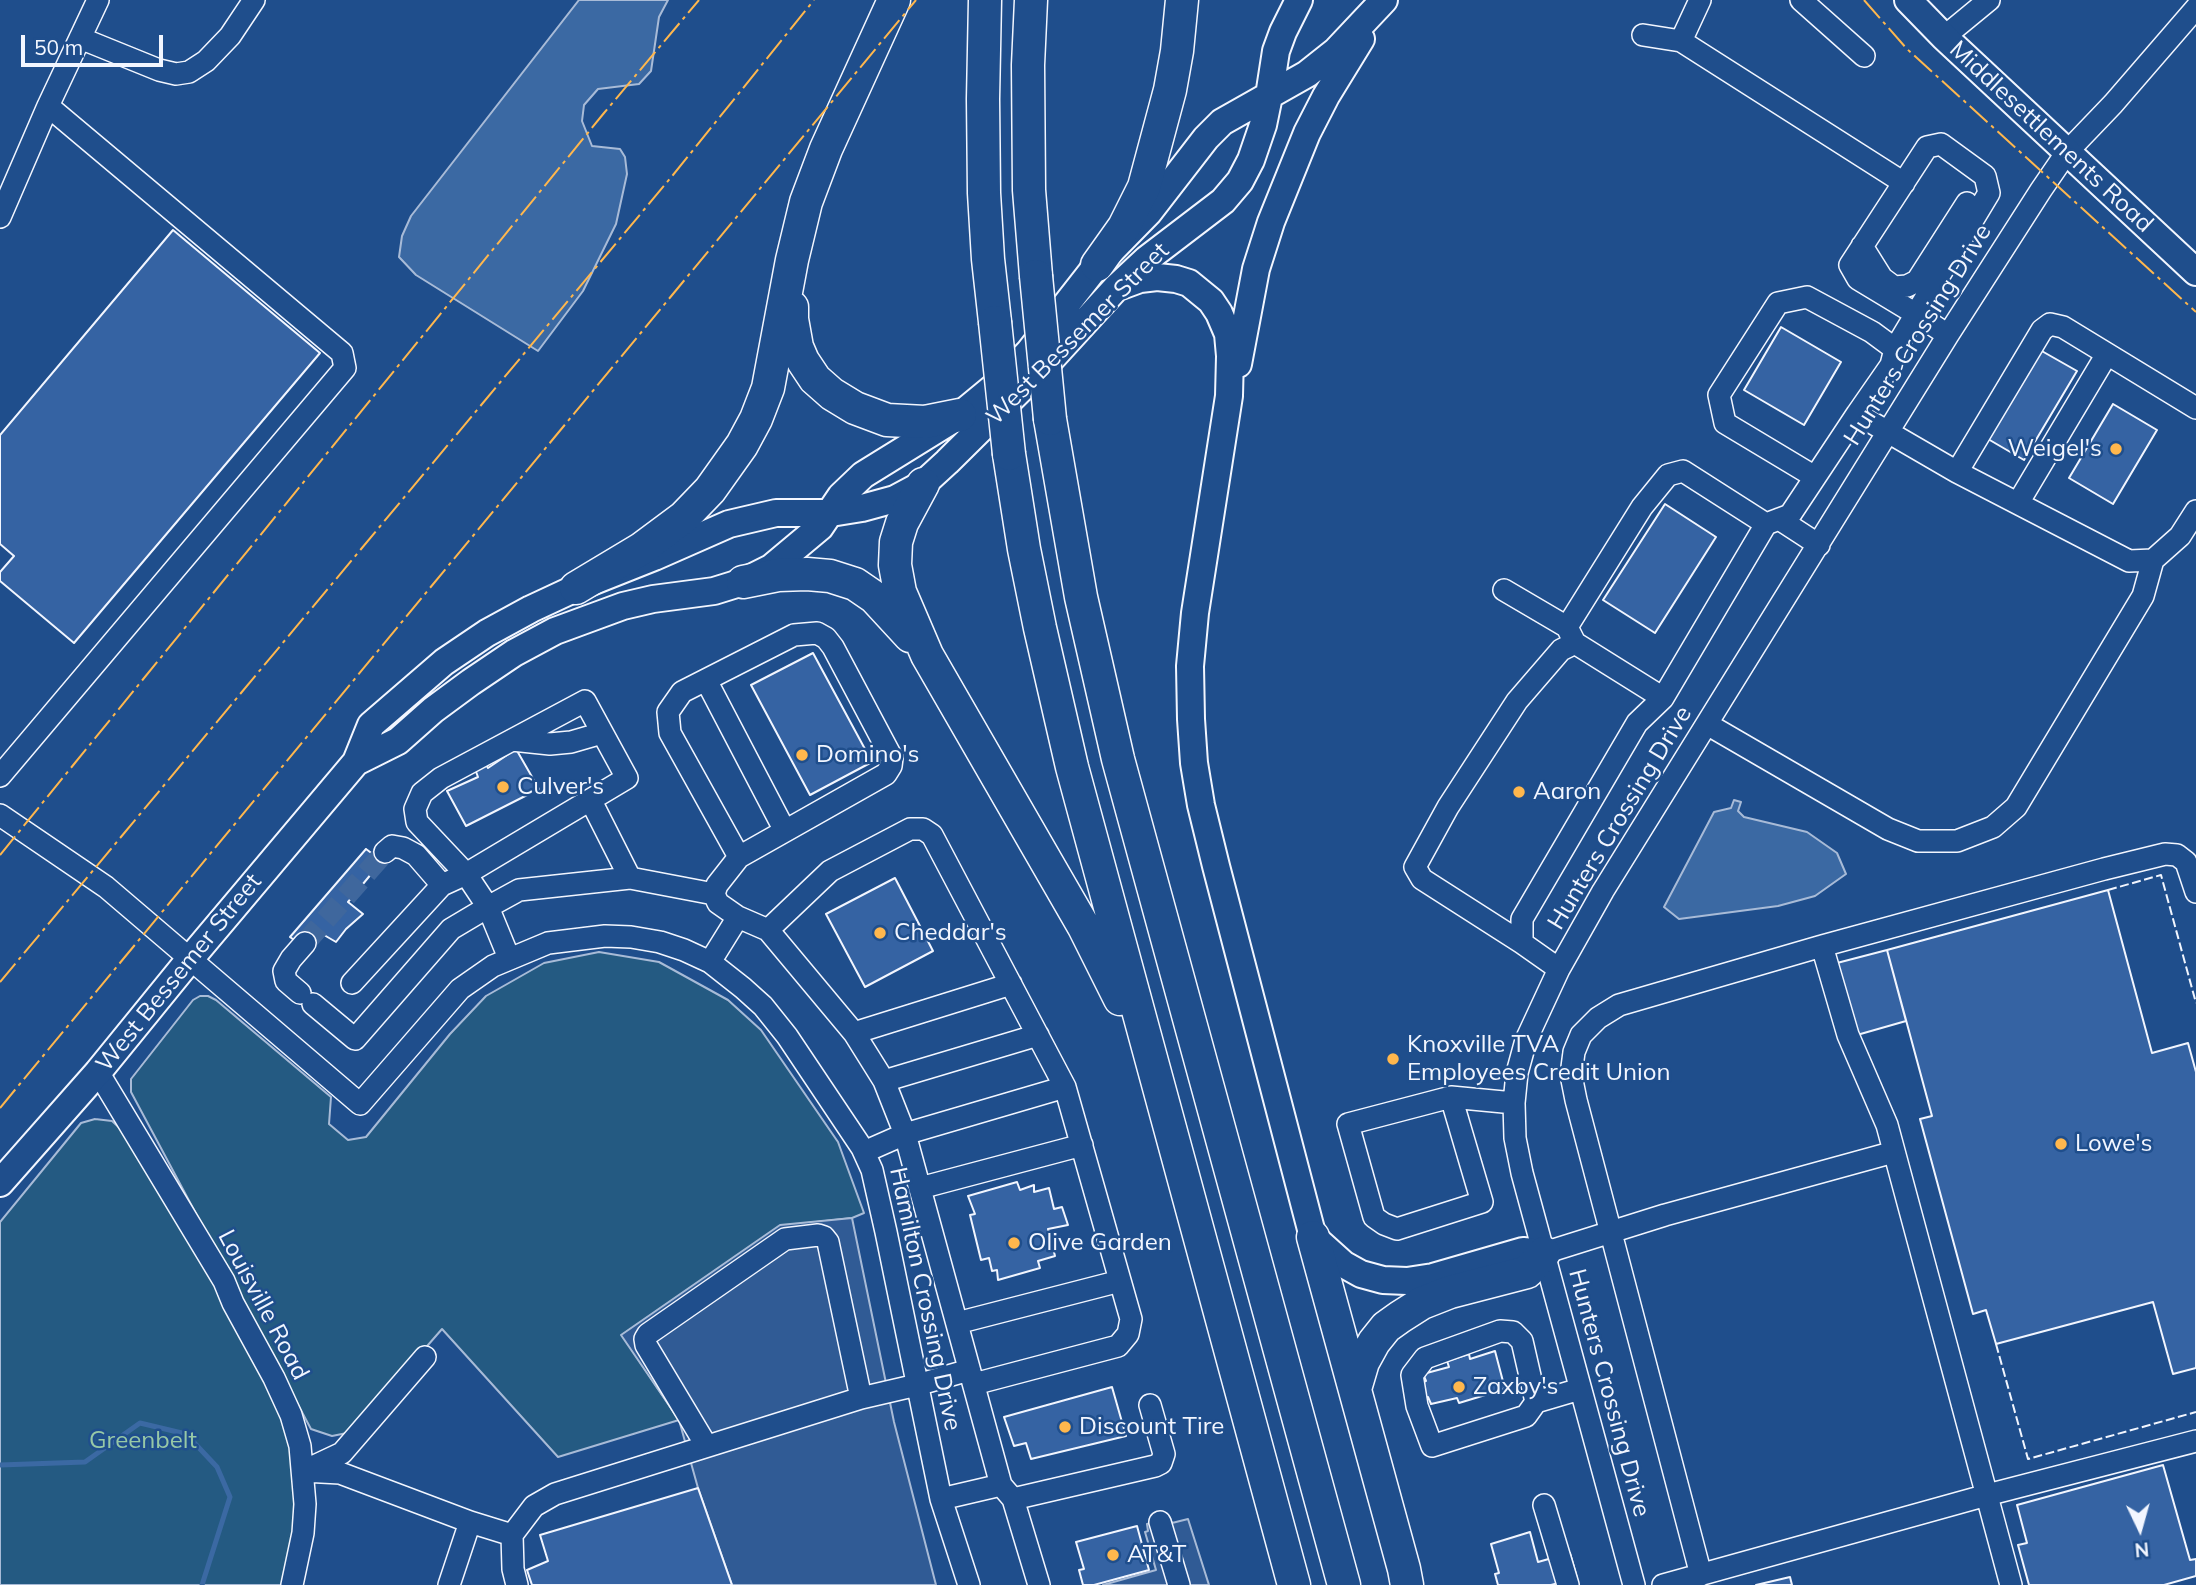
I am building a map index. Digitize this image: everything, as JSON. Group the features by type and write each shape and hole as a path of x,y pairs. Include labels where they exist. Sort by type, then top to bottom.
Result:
{"highway":[{"path":"576,588 641,549 684,517 710,490 742,445 768,388 792,260 806,202 826,149 894,0"},
{"path":"985,0 982,99 988,259 1009,454 1035,602 1060,717 1294,1585"},
{"path":"1031,0 1028,65 1029,190 1035,276 1050,419 1081,597 1118,759 1344,1585"},
{"path":"1107,276 1124,227 1144,187 1170,90 1182,0"},
{"path":"792,260 792,319 797,347 816,379 832,394 855,408 887,419 925,422 960,415"},
{"path":"923,484 902,523 896,542 894,565 900,592 927,655 1084,927 1155,1076"},
{"path":"743,582 778,575 807,574 830,576 855,584 874,597 927,655"},
{"path":"1313,1237 1407,1585"},
{"path":"1355,1389 1363,1362 1386,1327 1422,1303 1450,1292 1527,1272 1544,1253"}],"main road":[{"name":"West Bessemer Street","path":"356,762 398,741 433,710 471,682 514,653 555,631 623,606 714,591 743,582 771,568 820,527 841,496 863,475 960,415 1000,382 1107,276 1147,259 1223,201 1240,181 1251,160 1269,96 1276,51 1299,0"},
{"name":"West Bessemer Street","path":"0,1183 98,1072 356,762 371,725 444,662 509,621 576,588 729,524 776,513 831,513 862,508 895,499 923,484 990,421 1107,276 1148,213 1214,130 1222,122 1307,74 1336,51 1384,0"},
{"path":"1384,0 1307,133 1271,222 1256,269 1240,357 1229,396 1195,613 1190,666 1194,763 1210,841 1313,1237 1343,1264 1361,1274 1383,1280 1433,1277 1523,1251 1544,1253"},
{"name":"Middlesettlements Road","path":"1908,0 1944,37 2196,272"},
{"path":"1107,276 1140,279 1157,276 1176,279 1203,292 1219,313 1228,334 1229,396"}],"street":[{"path":"0,217 98,0"},
{"path":"80,38 159,69 176,74 188,72 206,61 230,36 254,0"},
{"path":"1681,41 1700,0"},
{"path":"1801,0 1864,56"},
{"path":"1944,37 1989,0"},
{"name":"Hunters Crossing Drive","path":"1634,1585 1515,1138 1517,1073 1526,1041 1559,968 1604,891 1948,335 2067,152 2113,104 2196,8"},
{"path":"1643,35 1681,41 1904,183"},
{"path":"0,776 345,368 342,353 48,106"},
{"path":"1522,943 1522,919 1637,723 1663,698 1772,521 1790,515 1891,365 1895,349 1916,314 1989,193 1985,176 1941,144 1927,147 1850,265 1858,279 1916,314 1948,335"},
{"path":"1862,246 1882,278 1894,287 1907,286 1917,281 1971,197 1989,193"},
{"path":"1815,477 1725,423 1719,396 1777,303 1808,297 1872,332 1895,349"},
{"path":"1957,472 2042,330 2050,324 2063,327 2196,408"},
{"path":"2018,503 2107,354"},
{"path":"1857,414 1957,472 2129,561 2152,560"},
{"path":"1559,968 1422,879 1415,867 1448,807 1517,701 1571,635 1642,507 1668,475 1684,471 1819,545"},
{"path":"1707,724 1888,829 1918,841 1957,841 1993,827 2016,807 2143,596 2152,560 2180,536 2196,511"},
{"path":"1504,590 1663,698"},
{"path":"739,858 670,733 668,712 682,692 794,635 817,633 826,638 832,647 892,758 891,766 886,774 739,858 717,885 714,894 718,903 738,917 768,930 854,1033 884,1081 905,1134 972,1377 1039,1585"},
{"path":"706,680 785,831"},
{"path":"352,983 442,885 466,874 627,778 585,701 440,778 422,793 415,808 417,822 466,874 488,907 509,958"},
{"path":"512,740 550,744 571,742 602,733"},
{"path":"591,801 629,878"},
{"path":"0,815 106,887 190,959"},
{"path":"517,1585 513,1569 512,1535 534,1506 555,1494 861,1398 1118,1346 1128,1334 1131,1319 1065,1087 932,835 923,829 910,829 830,872 768,930"},
{"path":"384,852 392,846 416,855 442,885"},
{"path":"1701,1575 1571,1075 1574,1052 1581,1035 1598,1018 1619,1005 1822,946 2165,854 2177,855 2186,862 2196,892"},
{"path":"305,943 284,971 286,981 355,1039 452,929 519,890 629,878 714,894"},
{"path":"710,962 738,917"},
{"name":"Hamilton Crossing Drive","path":"190,959 360,1104 460,989 493,966 548,943 605,936 660,942 710,962 743,988 763,1006 794,1047 864,1152 872,1170 887,1231 941,1499 969,1585"},
{"path":"1822,946 1848,1035 1878,1100 1894,1153 2011,1585"},
{"path":"854,1033 1011,984"},
{"path":"884,1081 1038,1035"},
{"name":"Louisville Road","path":"98,1072 224,1281 291,1415 300,1446 305,1504 303,1533 292,1585"},
{"path":"864,1152 905,1134 1065,1087"},
{"path":"1451,1097 1482,1202 1397,1229 1384,1224 1374,1217 1348,1124 1451,1097 1514,1103"},
{"path":"920,1188 1082,1145"},
{"path":"1544,1253 1611,1231 1894,1153"},
{"path":"706,1445 646,1345 645,1339 648,1334 785,1239 818,1235 828,1242 861,1398"},
{"path":"957,1323 1120,1282"},
{"path":"1500,1331 1513,1332 1522,1341 1535,1396 1526,1416 1432,1446 1417,1406 1412,1375 1425,1357 1500,1331"},
{"path":"303,1471 342,1453 425,1357"},
{"path":"1535,1396 1580,1389"},
{"path":"941,1499 1007,1492 1155,1466 1161,1463 1164,1454 1150,1405"},
{"path":"1663,1585 1987,1495 2196,1441"},
{"path":"303,1471 340,1473 512,1535"},
{"path":"1544,1505 1568,1585"},
{"path":"449,1585 470,1522"},
{"path":"1160,1522 1179,1585"}],"green space":[{"path":"599,952 659,962 728,1000 761,1030 838,1142 864,1213 852,1218 780,1226 622,1335 679,1420 558,1457 442,1329 352,1432 332,1436 311,1429 131,1092 131,1079 193,1000 208,996 331,1097 329,1124 348,1140 366,1137 450,1034 486,996 544,963"},
{"name":"Greenbelt","path":"95,1119 112,1121 125,1133 233,1303 294,1426 304,1490 290,1585 0,1585 0,1222 81,1123"}],"shaded area":[{"path":"579,0 668,0 659,17 651,71 639,84 598,89 584,105 582,121 592,146 620,149 625,157 627,174 616,224 583,291 538,351 416,275 399,257 402,236 411,216"},
{"path":"1734,800 1741,802 1738,811 1744,817 1807,832 1837,853 1846,874 1815,896 1778,906 1679,919 1664,907 1714,812 1731,808"},
{"path":"852,1218 894,1422 936,1585 732,1585 698,1488 679,1420 621,1335 780,1225"},
{"path":"1170,1518 1172,1523 1188,1519 1209,1585 1103,1585 1156,1570 1145,1532 1148,1531 1147,1524"}],"building":[{"path":"173,230 320,353 74,643 0,581 0,572 14,556 0,544 0,435"},
{"path":"1781,327 1841,362 1804,425 1744,390"},
{"path":"2040,350 2077,371 2024,460 1988,439"},
{"path":"2113,404 2157,430 2113,504 2069,478"},
{"path":"1665,504 1716,537 1655,633 1603,600"},
{"path":"813,653 872,762 810,795 751,685"},
{"path":"516,749 539,789 466,826 447,791 478,777 475,769 485,763 488,768"},
{"path":"366,849 382,861 348,902 363,914 336,942 324,935 310,949 306,949 290,937"},
{"name":"Cheddar's","path":"895,878 933,951 865,987 826,914"},
{"name":"Lowe's","path":"2108,890 2152,1053 2188,1043 2196,1072 2196,1368 2173,1374 2153,1302 1996,1344 1986,1310 1973,1314 1920,1119 1932,1116 1887,950"},
{"path":"1887,950 1906,1021 1857,1035 1837,963"},
{"name":"Olive Garden","path":"1017,1182 1020,1190 1034,1185 1034,1192 1049,1188 1054,1209 1062,1207 1068,1225 1048,1229 1055,1256 1038,1261 1040,1268 998,1280 997,1270 992,1271 989,1258 981,1260 970,1215 975,1214 968,1196"},
{"path":"1495,1351 1505,1389 1459,1403 1457,1398 1431,1404 1428,1397 1424,1398 1420,1383 1426,1381 1423,1374 1449,1367 1447,1361 1469,1354 1470,1359"},
{"name":"Discount Tire","path":"1112,1387 1126,1436 1031,1459 1026,1443 1014,1446 1004,1417"},
{"path":"2163,1465 2190,1560 2196,1559 2196,1576 2164,1585 2029,1585 2018,1545 2027,1543 2017,1505"},
{"path":"698,1488 732,1585 532,1585 527,1570 548,1561 540,1535"},
{"name":"AT&T","path":"1137,1526 1149,1570 1094,1585 1083,1585 1079,1570 1084,1569 1076,1542"},
{"path":"1530,1532 1538,1562 1570,1553 1577,1578 1551,1585 1498,1585 1495,1574 1499,1573 1491,1544"},
{"path":"1790,1577 1792,1585 1756,1585"}],"waterway":[{"path":"0,1465 85,1462 140,1423 186,1434 217,1467 230,1497 202,1585"}],"tunnel":[{"path":"305,943 385,852"}],"fence":[{"path":"2108,890 2161,875 2196,1003"},
{"path":"1996,1344 2028,1459 2196,1412"}],"power":[{"path":"0,855 699,0"},
{"path":"0,982 673,175 814,0"},
{"path":"0,1108 916,0"},
{"path":"1864,0 1907,49 2196,312"}],"place":[{"name":"Weigel's","path":"2116,449"},
{"name":"Domino's","path":"802,755"},
{"name":"Culver's","path":"503,787"},
{"name":"Aaron","path":"1519,792"},
{"name":"Cheddar's","path":"880,933"},
{"name":"Knoxville TVA Employees Credit Union","path":"1393,1059"},
{"name":"Lowe's","path":"2061,1144"},
{"name":"Olive Garden","path":"1014,1243"},
{"name":"Zaxby's","path":"1459,1387"},
{"name":"Discount Tire","path":"1065,1427"},
{"name":"AT&T","path":"1113,1555"}]}
